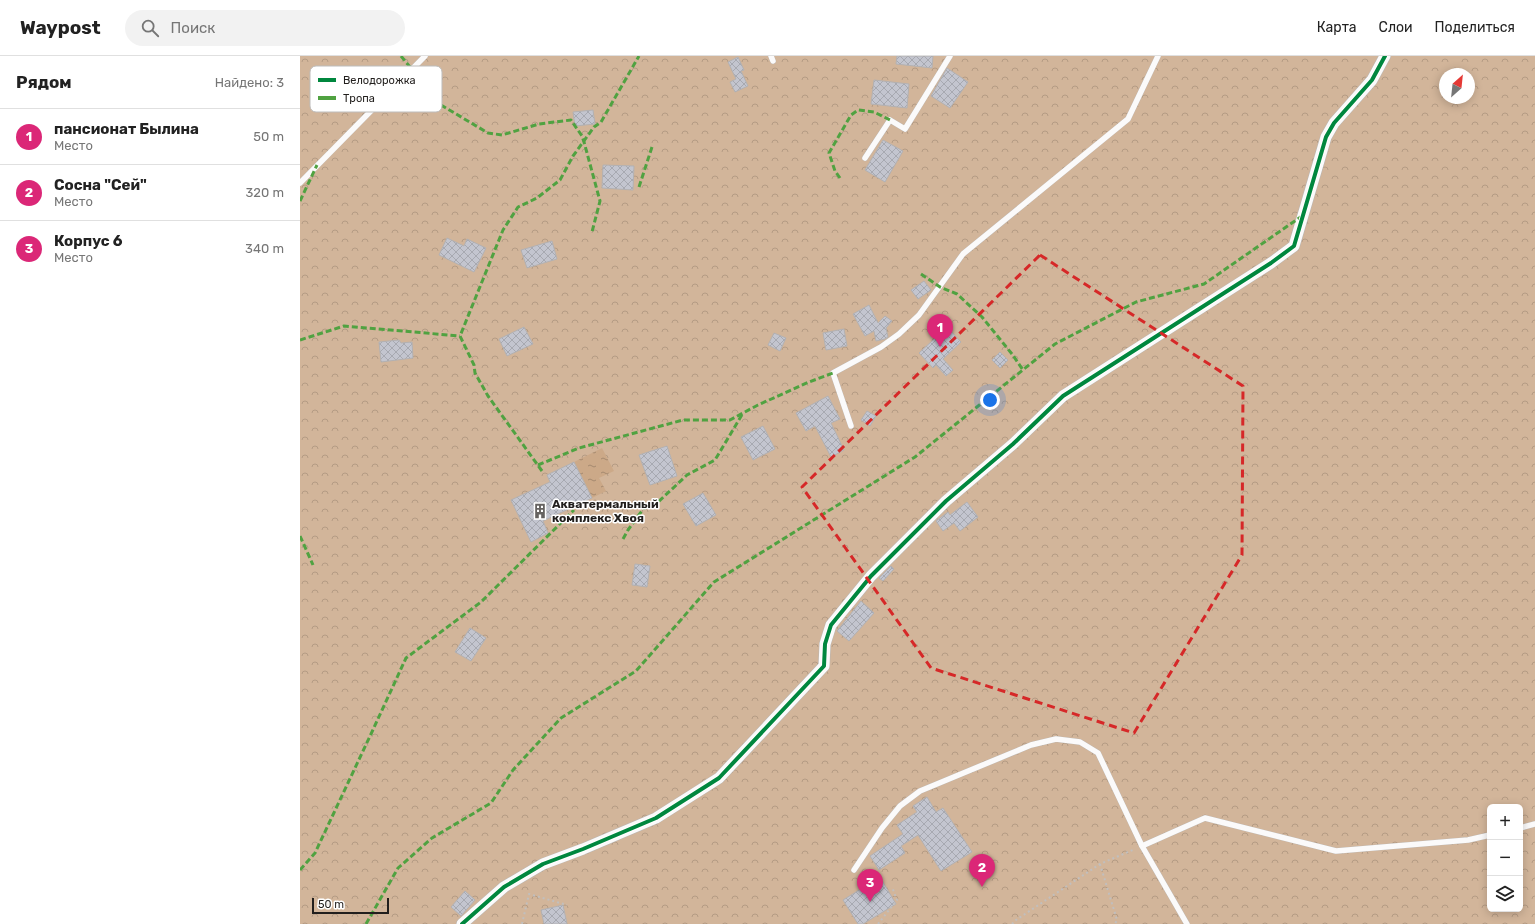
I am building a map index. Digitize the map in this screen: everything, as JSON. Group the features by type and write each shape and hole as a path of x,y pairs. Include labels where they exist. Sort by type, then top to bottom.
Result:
{"street":[{"path":"462,924 504,887 543,864 656,818 719,778 824,666 825,644 831,625 872,576 946,501 1013,444 1063,396 1271,263 1294,246 1326,137 1334,123 1372,80 1385,56"}],"lane":[{"path":"415,66 425,56"},
{"path":"865,158 890,120 905,129 950,56"},
{"path":"851,426 833,373 881,347 899,334 922,312 963,254 1128,119 1158,56"},
{"path":"300,183 370,112"},
{"path":"854,870 882,828 900,806 920,791 1031,744 1056,738 1080,742 1098,753 1142,846 1187,924"},
{"path":"1142,846 1205,818 1336,851 1468,840 1487,836"},
{"path":"1523,827 1535,824"}],"path":[{"path":"1012,924 1100,864 1142,846"},
{"path":"1100,864 1117,920 1115,924"},
{"path":"878,924 897,900 892,887"},
{"path":"522,924 529,894 567,905"}],"highlighted area":[{"path":"1040,255 1243,386 1242,555 1134,733 931,668 802,487"}],"green space":[{"path":"300,56 1535,56 1535,924 300,924"}],"water":[{"path":"602,448 614,471 599,478 606,491 592,498 574,462"}],"building":[{"path":"897,56 933,56 932,68 896,64"},
{"path":"738,57 744,70 741,71 748,86 735,92 730,82 736,79 728,62"},
{"path":"947,68 968,82 950,108 931,96"},
{"path":"874,80 909,84 907,108 871,104"},
{"path":"593,110 595,124 575,126 573,112"},
{"path":"883,140 903,151 885,182 865,170"},
{"path":"603,165 634,166 633,190 602,188"},
{"path":"447,238 464,246 467,239 486,248 474,272 439,255"},
{"path":"552,241 557,259 527,268 521,250"},
{"path":"924,281 931,290 918,299 911,290"},
{"path":"869,305 878,323 885,316 892,321 886,328 888,337 885,339 876,341 874,331 865,336 853,314"},
{"path":"524,327 533,344 507,356 499,339"},
{"path":"947,327 961,342 943,359 953,370 946,376 936,365 933,368 919,353"},
{"path":"844,329 847,346 826,350 823,333"},
{"path":"774,333 786,338 780,351 768,345"},
{"path":"399,340 401,343 412,342 413,358 381,362 379,342"},
{"path":"1000,352 1008,360 1000,368 992,360"},
{"path":"828,396 840,419 831,423 844,450 831,457 815,426 806,431 796,413"},
{"path":"867,411 876,416 870,426 861,420"},
{"path":"763,426 775,449 753,460 741,437"},
{"path":"667,446 677,476 650,485 639,455"},
{"name":"Акватермальный комплекс Хвоя","path":"574,462 592,498 543,521 548,533 531,542 511,500 550,482 547,475"},
{"path":"703,493 716,515 696,526 683,504"},
{"path":"967,502 978,517 960,531 954,523 943,531 936,521 948,512 950,515"},
{"path":"635,564 650,566 647,587 632,585"},
{"path":"891,566 894,569 883,581 879,578"},
{"path":"861,601 874,613 849,641 837,631"},
{"path":"470,628 486,638 471,661 455,652"},
{"path":"927,797 936,812 943,808 972,852 941,871 918,835 901,846 905,853 879,870 870,856 903,834 897,825 917,812 913,806"},
{"path":"880,877 896,904 863,924 858,924 843,900"},
{"path":"465,891 475,900 461,916 451,907"},
{"path":"563,905 567,924 544,924 541,910"}],"marked path":[{"path":"401,56 409,66"},
{"path":"542,471 488,396 475,373 474,365 460,336 503,230 518,207 537,198 560,180 573,156 594,127 601,122 639,56"},
{"path":"442,106 488,133 502,135 539,124 571,120 582,136 600,201 592,232"},
{"path":"840,178 835,171 829,153 851,115 858,110 874,112 890,120"},
{"path":"639,187 652,147"},
{"path":"300,201 317,165"},
{"path":"366,924 398,868 432,838 491,803 513,770 561,718 636,671 714,582 915,457 1055,344 1136,302 1204,284 1302,216"},
{"path":"921,274 940,287 957,294 982,317 1023,370"},
{"path":"300,340 344,326 460,336"},
{"path":"538,465 579,448 683,420 730,420 758,405 833,373"},
{"path":"623,539 644,508 656,504 687,475 715,460 743,413"},
{"path":"300,870 315,853 406,658 481,602 574,510"},
{"path":"300,536 313,565"}],"cycle path":[{"path":"462,924 504,887 543,864 656,818 719,778 824,666 825,644 831,625 871,576 946,501 1013,444 1063,396 1271,263 1294,246 1326,137 1334,123 1372,80 1385,56"}],"place":[{"name":"пансионат Былина","path":"940,347"},
{"name":"Акватермальный комплекс Хвоя","path":"540,511"},
{"name":"Сосна \"Сей\"","path":"982,887"},
{"name":"Корпус 6","path":"870,902"}]}
